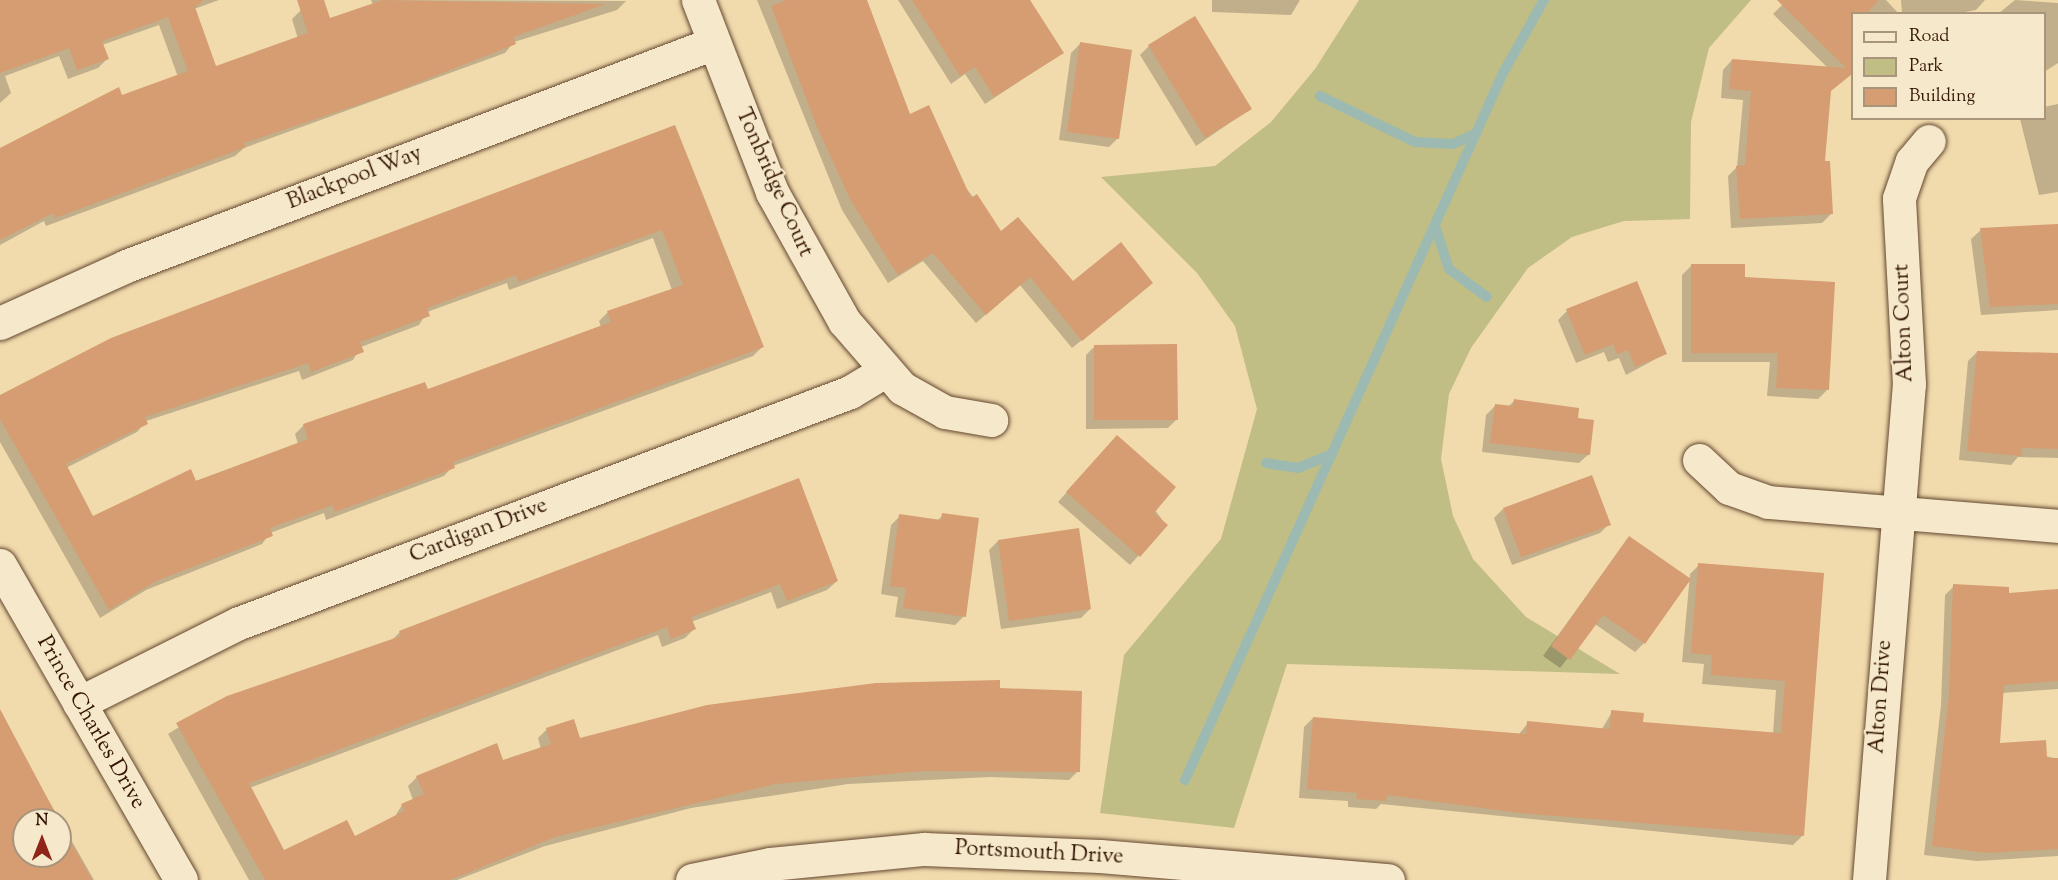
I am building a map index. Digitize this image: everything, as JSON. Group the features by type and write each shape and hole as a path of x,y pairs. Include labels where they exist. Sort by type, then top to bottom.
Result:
{"street":[{"name":"Tonbridge Court","path":"698,0 788,226 844,321 883,372 945,412 991,420"},
{"name":"Blackpool Way","path":"0,323 126,266 714,43"},
{"name":"Alton Court","path":"1895,514 1909,384 1899,198 1912,161 1929,141"},
{"name":"Cardigan Drive","path":"79,703 239,623 850,393 883,372"},
{"path":"1699,460 1721,482 1747,496 1895,514 2058,526"},
{"name":"Alton Drive","path":"1869,880 1895,514"},
{"name":"Prince Charles Drive","path":"0,565 181,880"},
{"name":"Portsmouth Drive","path":"692,880 770,864 924,849 1100,856 1388,880"}],"green space":[{"path":"1359,0 1751,0 1709,48 1691,122 1690,219 1624,221 1572,237 1528,268 1471,348 1449,394 1441,459 1453,516 1473,559 1526,617 1620,674 1287,664 1234,828 1100,813 1124,655 1221,539 1257,409 1235,326 1197,273 1101,177 1215,166 1271,122 1315,69"}],"building":[{"path":"0,0 204,0 195,7 216,66 308,33 297,0 324,0 330,18 383,0 606,4 513,37 516,44 387,95 244,143 246,147 55,218 53,213 0,240 0,148 119,87 122,95 188,71 168,17 102,41 109,59 77,70 69,48 0,73"},
{"path":"787,0 867,0 910,114 929,105 971,198 977,194 1001,231 1018,217 1073,281 1121,242 1153,283 1082,341 1030,277 986,315 933,253 898,275 851,201 817,127 771,6"},
{"path":"912,0 1030,0 1064,53 994,97 975,67 960,76"},
{"path":"1777,0 1879,0 1868,12 1851,12 1851,75 1831,91 1825,161 1830,161 1833,214 1740,219 1736,166 1745,165 1751,91 1729,89 1732,59 1846,68"},
{"path":"1195,16 1252,109 1205,138 1148,45"},
{"path":"1080,42 1132,50 1119,139 1067,132"},
{"path":"675,125 764,347 453,462 455,468 335,512 333,505 270,528 273,536 156,581 109,610 0,419 0,395 111,338","holes":["662,230 683,285 607,311 611,322 428,389 425,382 303,424 308,439 196,481 191,469 93,516 66,464 148,424 145,417 308,363 311,372 364,352 360,342 430,316 427,308 516,275 519,282"]},
{"path":"2058,224 2058,304 1990,307 1980,228"},
{"path":"1691,264 1745,264 1745,277 1835,282 1829,390 1776,388 1778,353 1691,353"},
{"path":"1637,281 1667,354 1635,367 1628,350 1617,354 1613,344 1585,355 1566,309"},
{"path":"1177,344 1178,420 1094,420 1094,345"},
{"path":"1977,351 2058,353 2058,449 2022,448 2021,456 1967,451"},
{"path":"1514,399 1579,408 1578,418 1594,420 1590,455 1490,443 1495,404 1513,406"},
{"path":"1117,435 1176,487 1154,513 1168,525 1140,557 1066,492"},
{"path":"1592,475 1611,525 1521,557 1503,508"},
{"path":"799,478 838,581 787,601 780,584 691,617 696,629 671,639 667,627 249,783 284,850 347,820 355,836 404,811 401,804 424,794 416,776 497,743 503,760 551,744 546,728 574,719 580,738 707,705 876,683 1000,680 1000,688 1082,691 1080,772 923,771 775,784 555,837 450,880 265,880 176,723 227,696 401,636 399,631"},
{"path":"942,513 979,518 966,617 903,608 906,588 890,586 899,514 941,520"},
{"path":"1079,528 1091,609 1009,621 998,540"},
{"path":"1629,536 1691,579 1645,644 1603,615 1570,660 1551,646"},
{"path":"1698,563 1824,573 1804,836 1519,813 1387,795 1386,801 1356,799 1357,793 1307,789 1313,717 1526,734 1527,721 1610,729 1611,710 1644,713 1643,722 1781,733 1785,681 1711,675 1712,655 1691,653"},
{"path":"1953,584 2009,587 2009,593 2058,589 2058,681 2004,685 2000,743 2046,740 2047,758 2058,758 2058,849 1986,853 1932,846 1949,695"},
{"path":"0,709 53,808 12,808 12,868 72,868 72,844 92,880 0,880"}],"waterway":[{"path":"1185,780 1503,73 1544,0"},
{"path":"1320,96 1415,142 1453,144 1477,133"},
{"path":"1435,226 1449,269 1487,297"},
{"path":"1266,463 1298,468 1332,454"}]}
